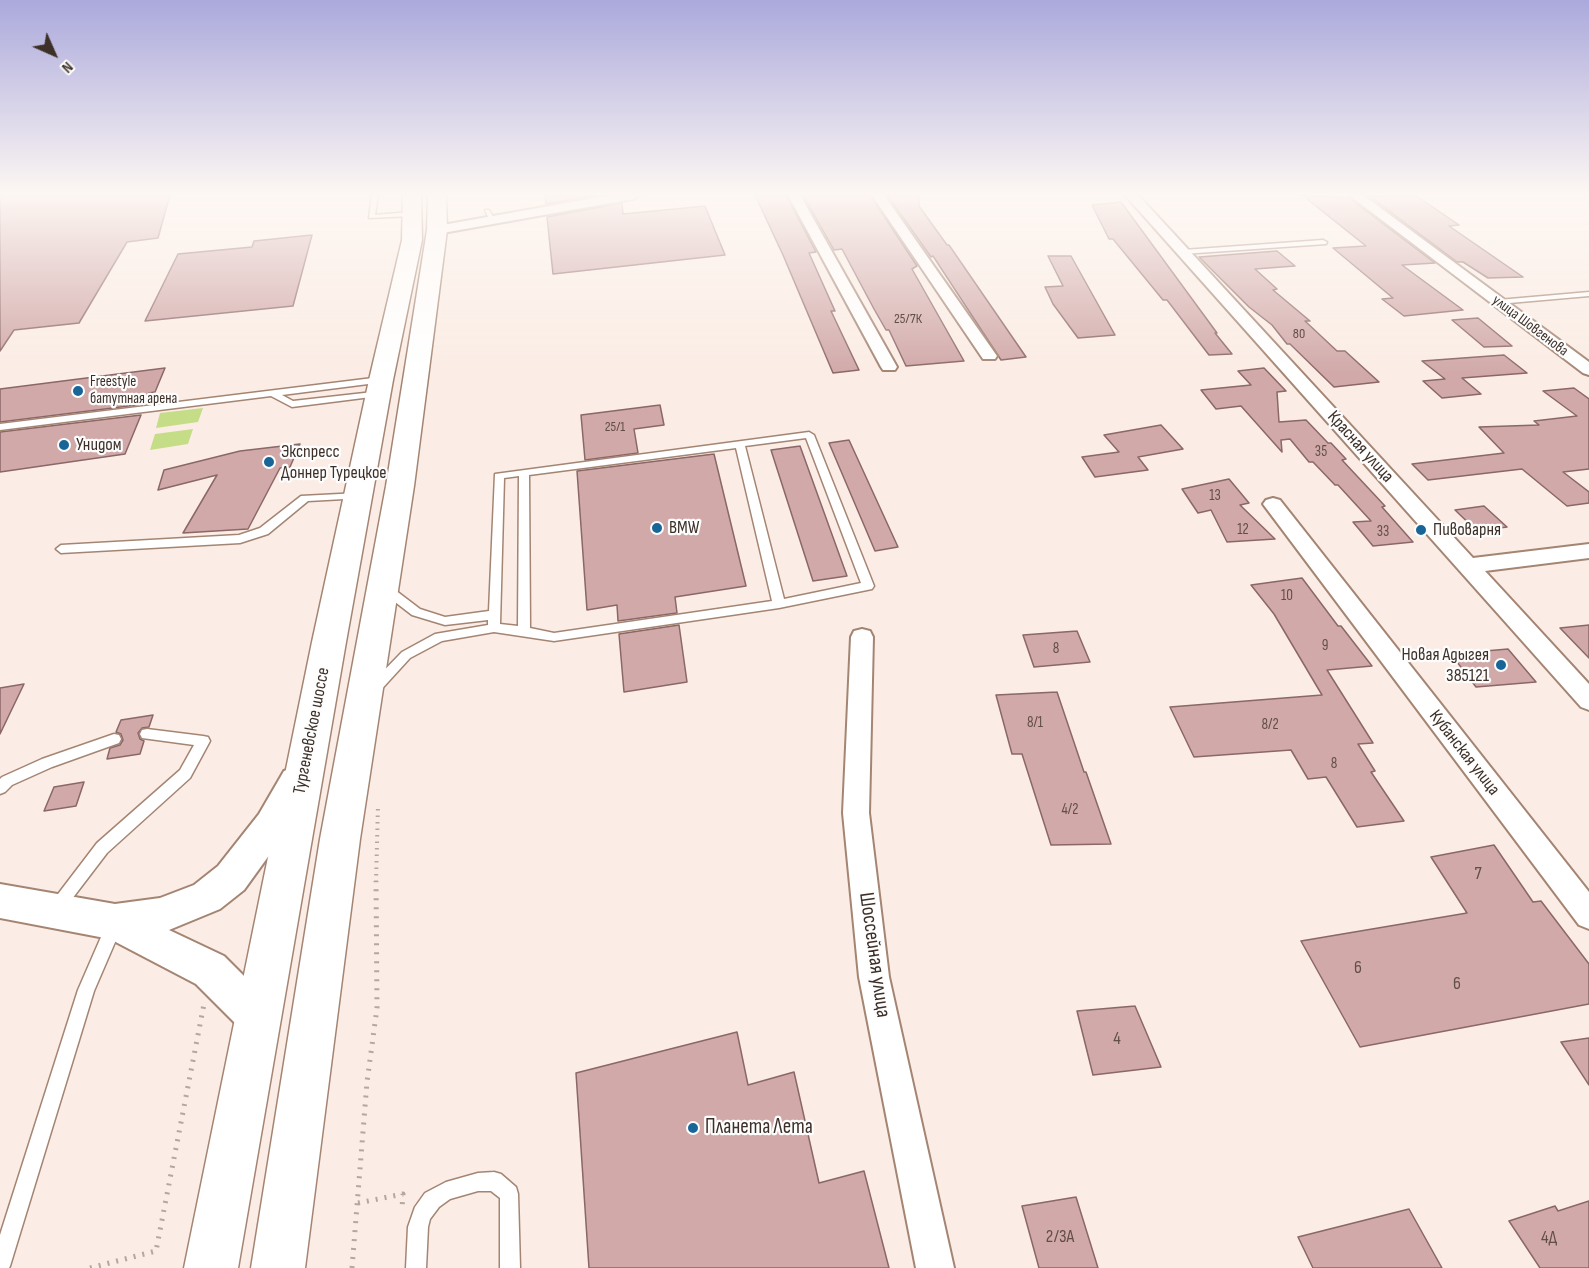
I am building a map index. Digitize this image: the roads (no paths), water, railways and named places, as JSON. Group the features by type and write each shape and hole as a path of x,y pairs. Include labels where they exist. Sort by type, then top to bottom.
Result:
{"highway":[{"name":"Тургеневское шоссе","path":"212,1268 306,764 380,386 409,254"},
{"name":"Тургеневское шоссе","path":"278,1268 340,839 385,573 416,254"}],"street":[{"path":"827,254 889,367"},
{"path":"919,254 989,356"},
{"name":"Красная улица","path":"1185,254 1589,700"},
{"name":"улица Шовгенова","path":"1434,254 1589,370"},
{"name":"Кубанская улица","path":"1272,504 1589,915"},
{"path":"1468,566 1589,552"},
{"name":"Шоссейная улица","path":"862,637 856,813 874,977 935,1268"},
{"path":"115,922 160,916 207,897 231,878 271,825 306,764"},
{"path":"0,901 115,922 210,970 258,1018"}],"lane":[{"path":"1498,302 1589,294"},
{"path":"0,427 272,393 292,404 380,386"},
{"path":"385,573 390,592 416,612 445,621 494,622 554,637 779,604 868,586 809,435 740,446 499,476 494,622"},
{"path":"740,446 779,604"},
{"path":"524,473 524,631"},
{"path":"61,549 240,539 264,531 304,498 360,495"},
{"path":"365,698 406,655 439,638 494,622"},
{"path":"55,911 102,848 185,774 203,741 147,734"},
{"path":"0,788 7,781 47,763 114,739"},
{"path":"0,1266 86,990 115,922"},
{"path":"416,1268 418,1227 422,1214 432,1200 446,1191 478,1182 494,1181 510,1194 510,1268"}],"place":[{"name":"Freestyle батутная арена","path":"78,391"},
{"name":"Унидом","path":"64,445"},
{"name":"Экспресс Доннер Турецкое","path":"269,462"},
{"name":"BMW","path":"657,528"},
{"name":"Пивоварня","path":"1421,530"},
{"name":"Новая Адыгея 385121","path":"1501,665"},
{"name":"Планета Лета","path":"693,1128"}]}
